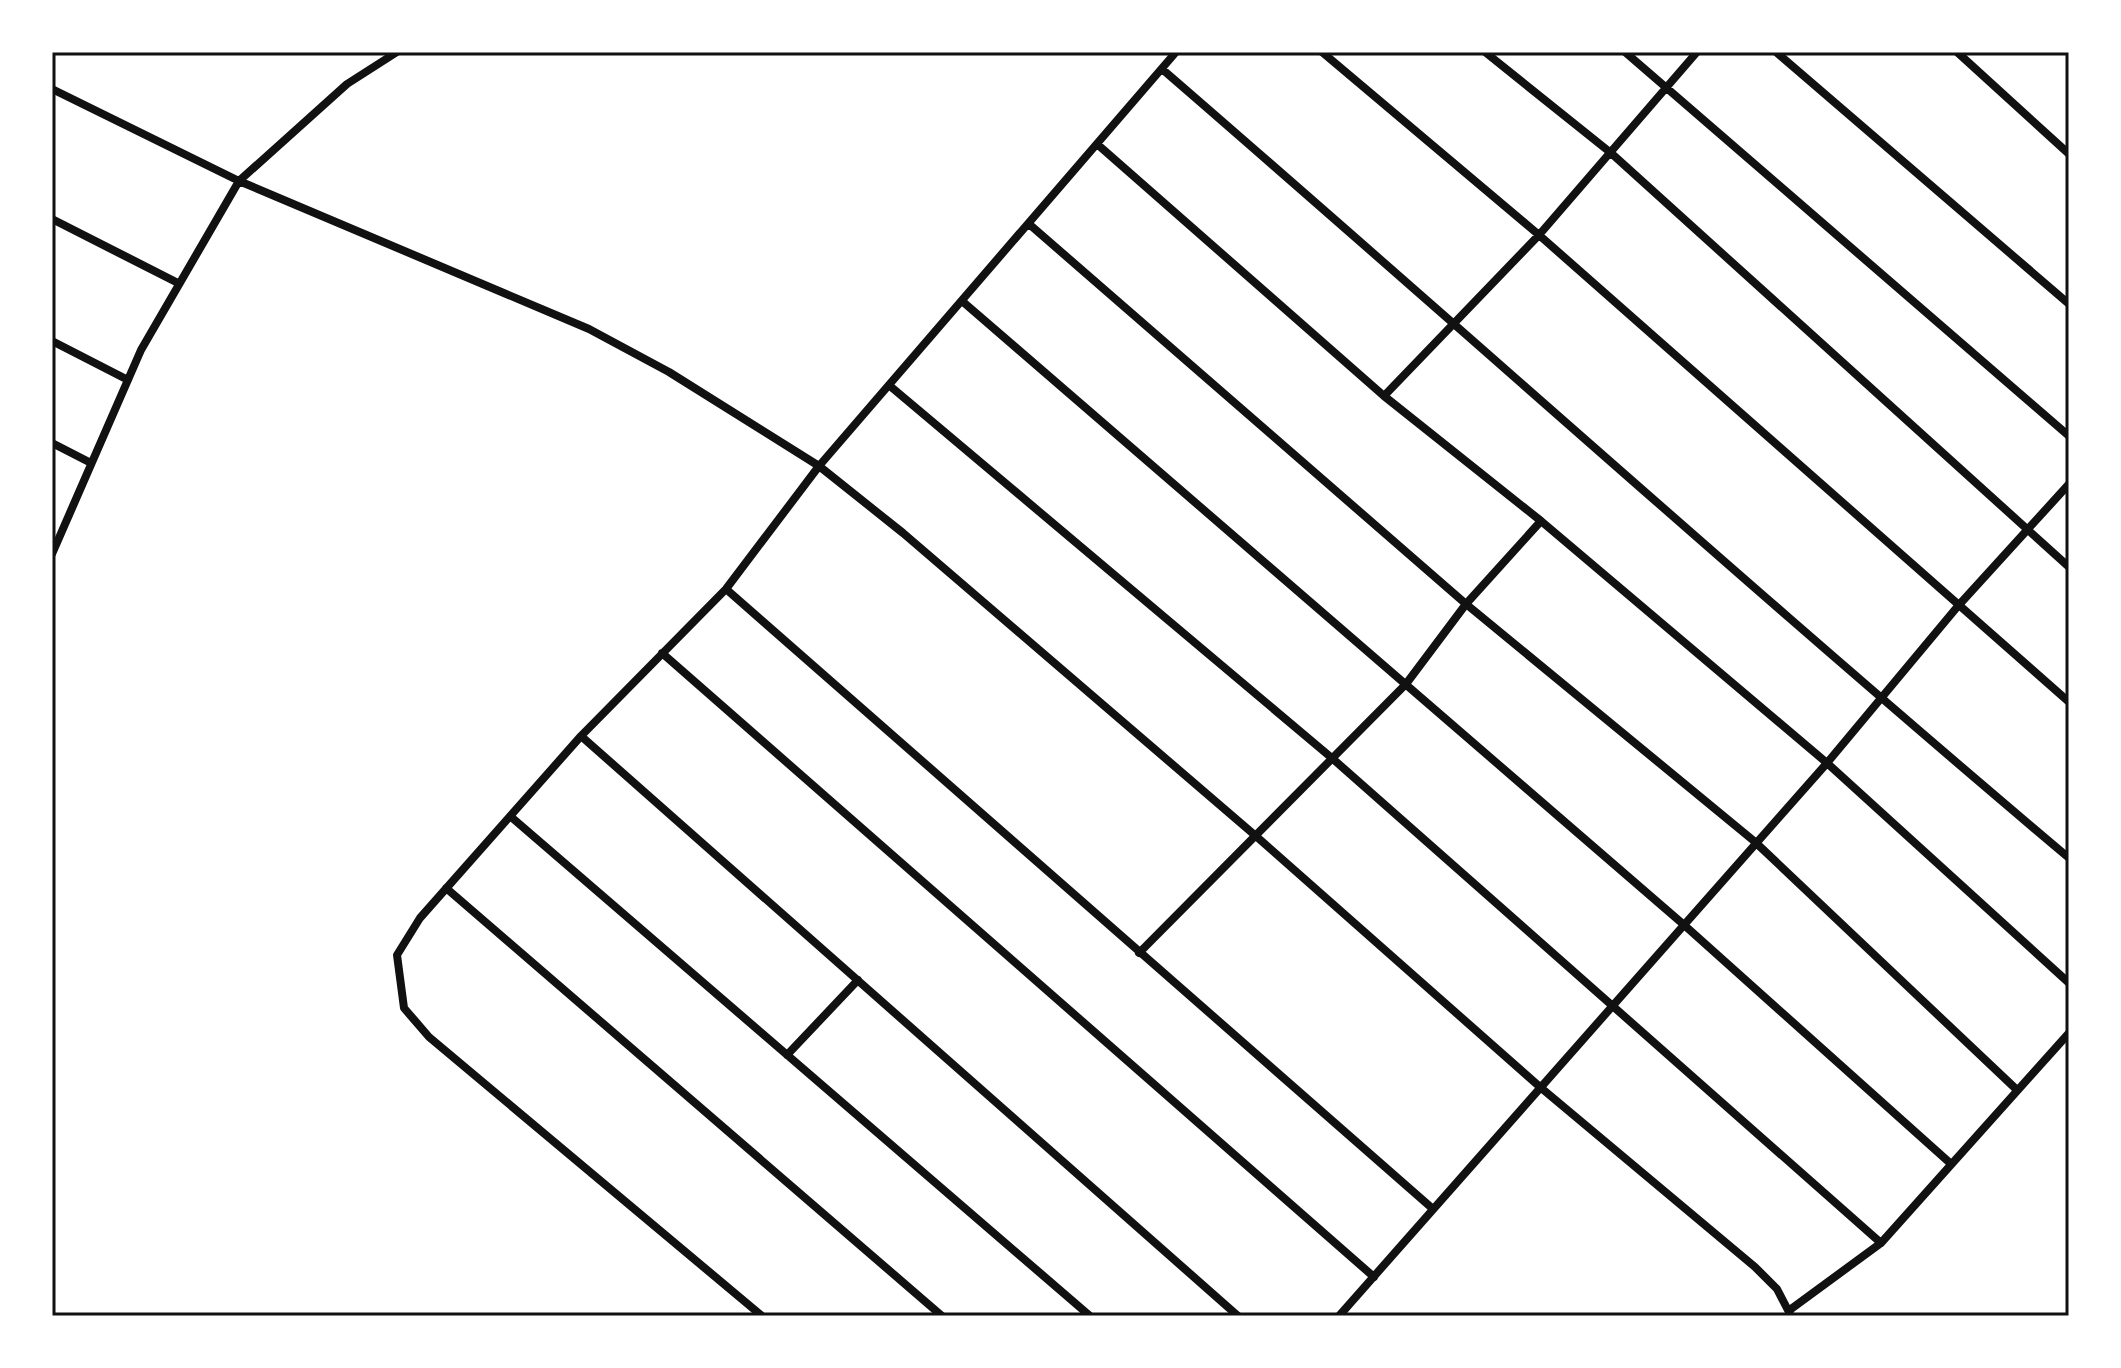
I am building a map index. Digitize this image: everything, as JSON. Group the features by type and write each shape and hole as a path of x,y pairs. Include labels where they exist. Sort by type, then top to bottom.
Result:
{"street":[{"path":"52,554 128,380 178,283 239,181 347,84 397,52"},
{"path":"762,1316 429,1037 404,1008 397,955 420,918 581,736 726,589 819,466 1176,52"},
{"path":"1322,52 1539,235 2069,702"},
{"path":"1485,52 1611,153 2069,567"},
{"path":"1625,52 2069,436"},
{"path":"1384,396 1539,235 1697,52"},
{"path":"1776,52 2069,304"},
{"path":"1957,52 2069,154"},
{"path":"1162,69 1456,323 1880,699 2069,858"},
{"path":"52,89 239,181 589,329 669,372 819,466 903,533 1257,837 1540,1087 1755,1267 1791,1313 1881,1243 2069,1033"},
{"path":"1097,144 1384,396 1541,521 1827,763 2069,983"},
{"path":"52,219 178,283"},
{"path":"1029,224 1466,604 1754,841 2016,1089"},
{"path":"962,301 1683,924 1950,1163"},
{"path":"52,341 128,380"},
{"path":"890,386 1333,759 1881,1243"},
{"path":"52,443 91,463"},
{"path":"1339,1316 1754,841 1827,763 1958,606 2069,484"},
{"path":"1139,953 1406,684 1466,604 1541,521"},
{"path":"726,589 1433,1209"},
{"path":"662,653 1374,1277"},
{"path":"581,736 1238,1316"},
{"path":"510,816 1090,1316"},
{"path":"446,888 942,1316"},
{"path":"787,1055 858,980"}]}
